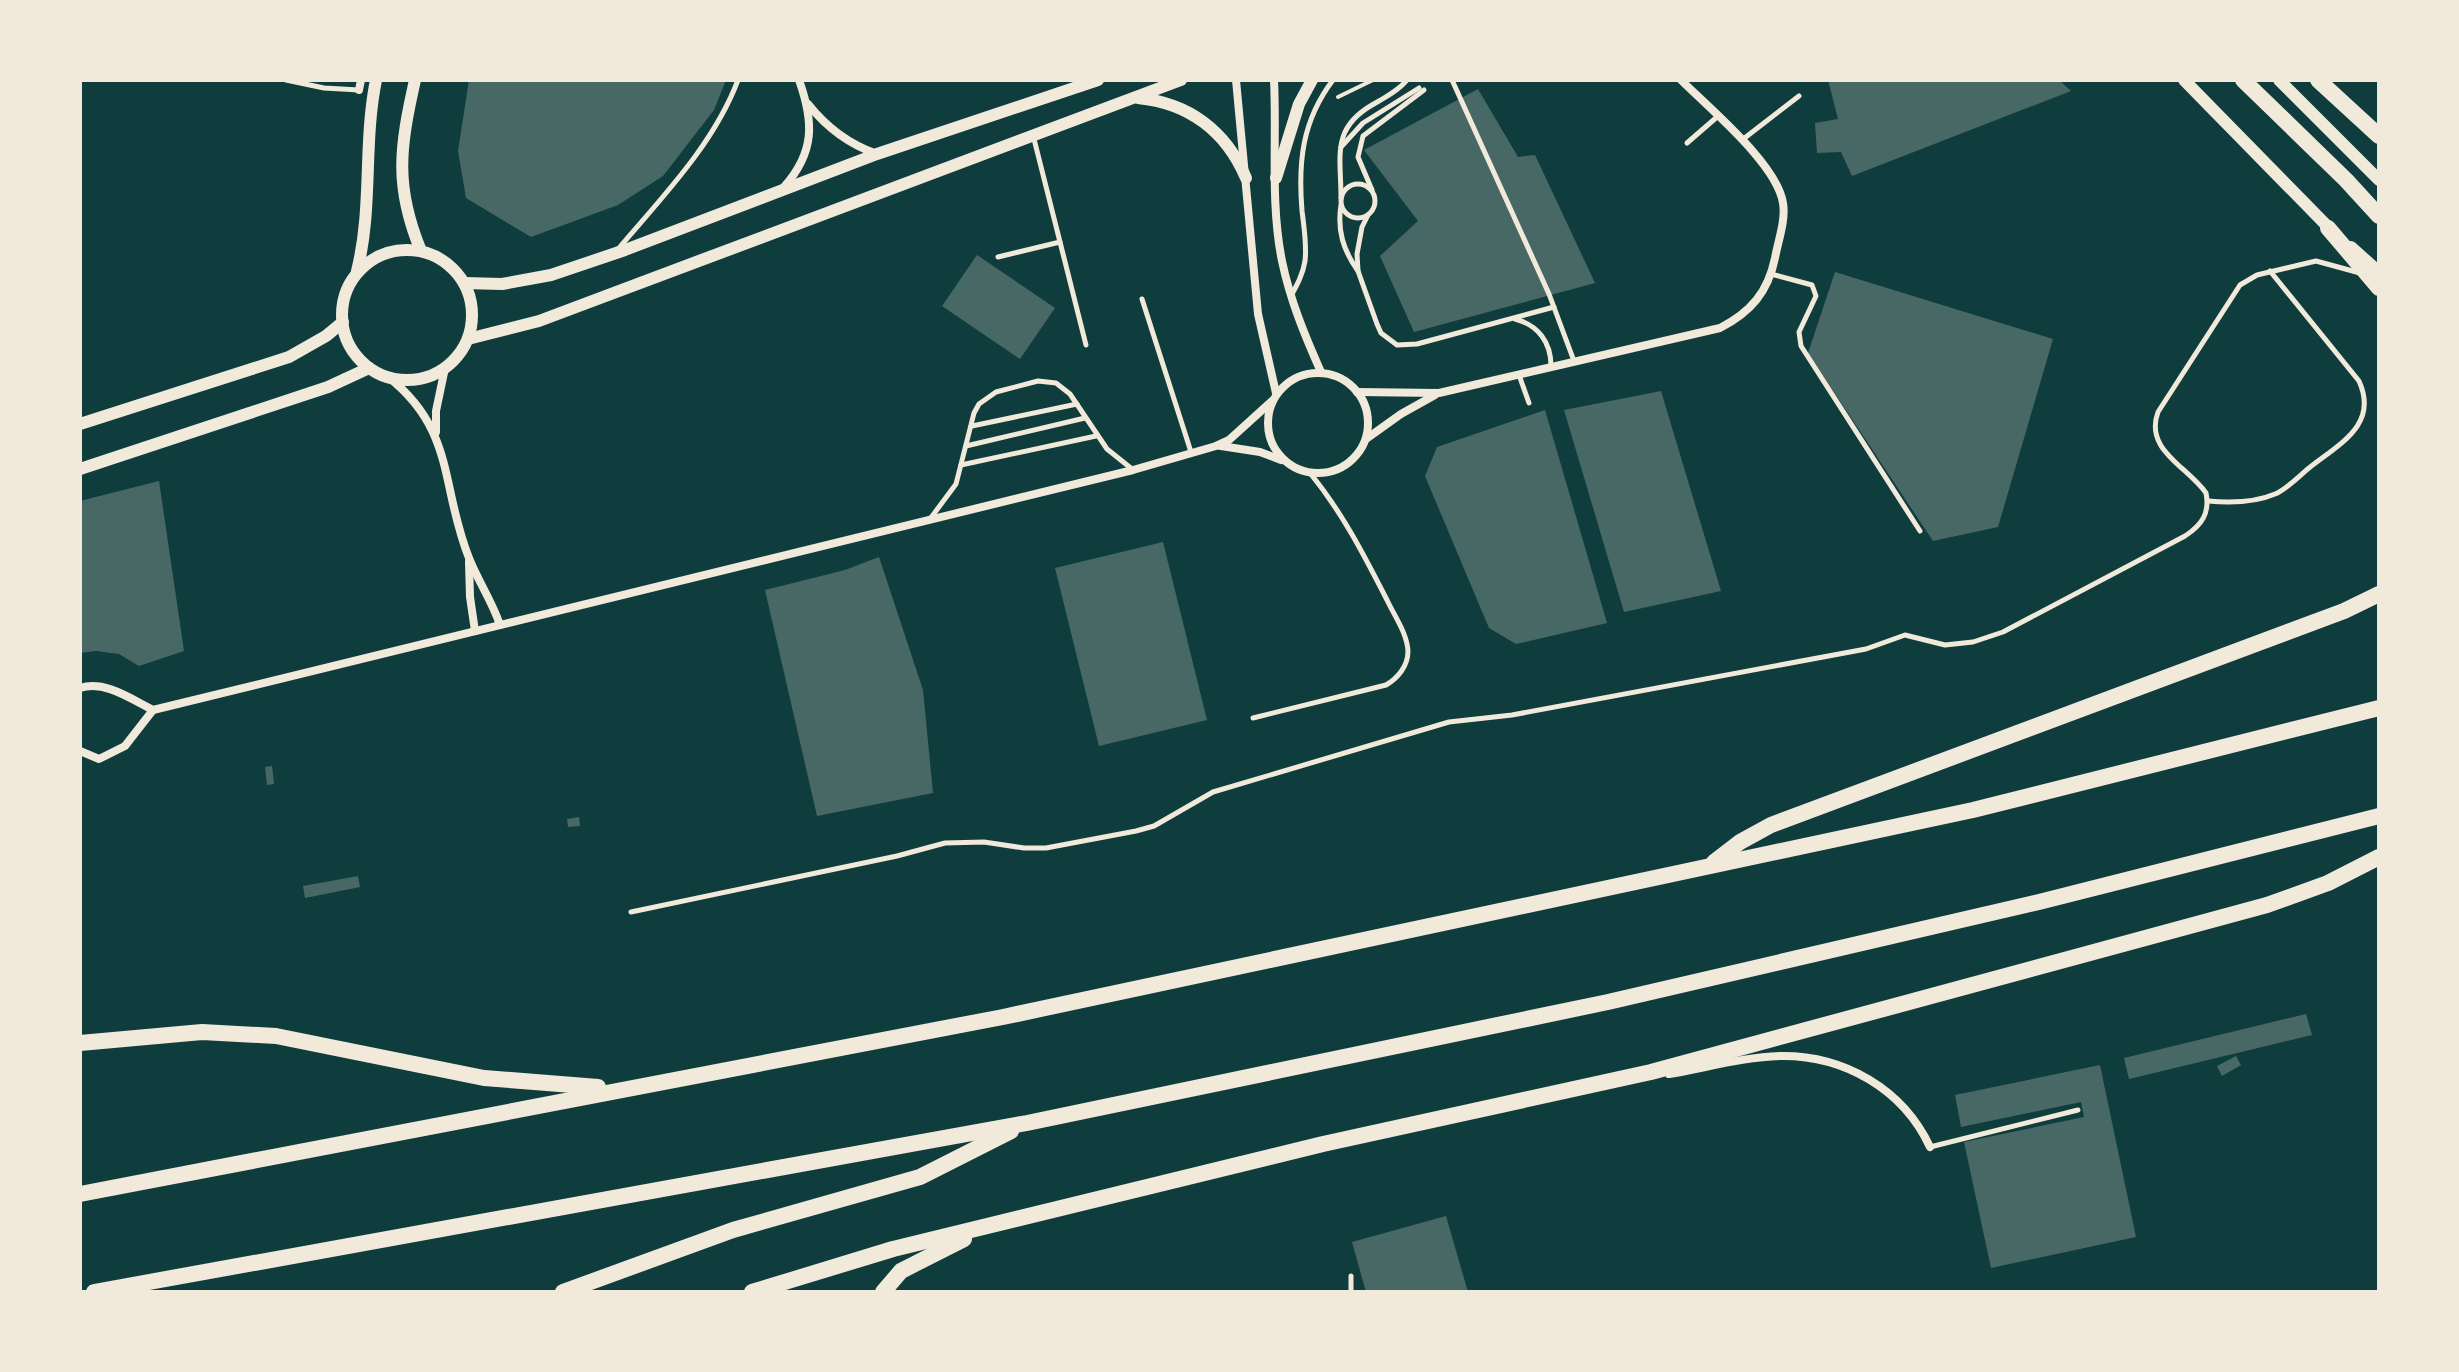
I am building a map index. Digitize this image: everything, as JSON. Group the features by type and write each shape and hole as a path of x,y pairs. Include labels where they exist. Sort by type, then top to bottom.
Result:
{"highway":[{"path":"2243,80 2379,216"},
{"path":"2318,80 2379,136"},
{"path":"2328,228 2376,279"},
{"path":"1711,865 1740,842 1771,825 2315,622 2379,594"},
{"path":"80,1194 1003,1017 1973,810 2379,708"},
{"path":"94,1292 1027,1123 1623,998 2039,902 2379,816"},
{"path":"752,1292 865,1257 1337,1141 1651,1072 2267,905 2328,883 2379,857"},
{"path":"80,1043 202,1032 239,1033 304,1040 429,1069 495,1080 554,1086 636,1087"},
{"path":"563,1292 719,1235 920,1177 1027,1123"},
{"path":"883,1292 901,1271 979,1229"}],"street":[{"path":"359,90 361,80"},
{"path":"357,273 368,218 368,139 376,80"},
{"path":"415,80 400,177 407,219 421,251"},
{"path":"783,189 801,164 810,134 808,104 799,80"},
{"path":"464,283 521,282 551,275 877,154 1098,80"},
{"path":"468,339 539,321 1181,80"},
{"path":"1236,80 1258,314 1274,397 1267,423 1269,435 1279,455 1287,463"},
{"path":"1274,80 1277,218 1282,258 1291,297 1321,372"},
{"path":"1276,178 1299,104 1312,80"},
{"path":"1357,392 1439,393 1720,328 1753,307 1771,274 1782,222 1783,204 1778,186 1741,141 1681,80"},
{"path":"2184,80 2328,228"},
{"path":"2279,80 2379,180"},
{"path":"1135,97 1171,104 1203,121 1229,146 1246,178"},
{"path":"808,104 838,135 877,154"},
{"path":"387,376 417,379 445,368 468,339 472,311 464,283 453,268 438,257 421,251 385,253 369,261 346,291 343,322 347,339 356,355 369,368 387,376 415,401 426,416 436,437 469,558 500,625"},
{"path":"80,424 289,357 326,336 343,322"},
{"path":"80,469 328,387 369,368"},
{"path":"436,437 436,411 445,368"},
{"path":"80,751 99,759 125,746 153,710 1133,470 1216,446 1240,432 1283,385 1301,375 1321,372 1342,378 1357,392 1367,414 1366,439"},
{"path":"1216,446 1260,452 1310,473 1340,468 1357,454 1366,439 1401,414 1439,393"},
{"path":"469,558 475,631"},
{"path":"80,688 88,685 110,688 153,710"},
{"path":"1651,1072 1659,1076 1777,1056 1819,1059 1854,1071 1885,1090 1912,1116 1930,1147"}],"lane":[{"path":"286,80 324,88 359,90"},
{"path":"614,254 705,142 729,103 738,80"},
{"path":"1291,297 1302,274 1306,254 1301,151 1307,125 1333,80"},
{"path":"1407,80 1393,93 1352,117 1345,126 1341,148 1341,238 1358,271 1381,333 1397,345 1417,344 1554,307"},
{"path":"1452,80 1554,307 1574,362"},
{"path":"1341,148 1363,123 1422,89 1363,136 1358,157 1375,203 1358,240 1358,271"},
{"path":"1741,141 1799,96"},
{"path":"1687,143 1717,117"},
{"path":"1032,134 1086,345"},
{"path":"1368,215 1349,215 1341,201 1343,191 1354,183 1372,190"},
{"path":"998,257 1060,242"},
{"path":"631,912 945,843 984,842 1046,848 1136,831 1154,826 1213,792 1460,719 1512,715 1866,649 1905,635 1945,645 1973,642 2003,632 2185,536 2204,519 2208,501 2200,484 2158,443 2155,419 2233,293 2248,279 2316,261 2376,279"},
{"path":"2208,501 2244,502 2278,493 2352,433 2362,418 2364,399 2359,381 2270,271"},
{"path":"1771,274 1812,285 1816,290 1799,332 1801,346 1920,531"},
{"path":"1142,299 1191,453"},
{"path":"1514,318 1525,321 1543,336 1551,353 1551,366"},
{"path":"1519,374 1529,403"},
{"path":"929,519 956,484 979,404 996,392 1038,381 1063,387 1096,436 1133,470"},
{"path":"971,426 1077,404"},
{"path":"966,446 1085,418"},
{"path":"961,465 1096,436"},
{"path":"1253,718 1386,685 1400,674 1408,655 1402,631 1366,558 1341,513 1310,473"},
{"path":"1930,1147 2078,1110"},
{"path":"1351,1276 1351,1292"}],"path":[{"path":"1327,88 1337,98 1373,80"}],"building":[{"path":"469,80 726,80 714,110 663,176 618,205 531,237 466,198 458,151"},
{"path":"1828,80 2059,80 2071,91 1852,176 1841,152 1817,153 1815,123 1838,119"},
{"path":"1478,89 1518,157 1535,155 1595,283 1414,332 1380,256 1418,221 1364,150"},
{"path":"977,255 1055,308 1020,359 942,306"},
{"path":"1835,272 2053,339 1998,527 1933,541 1808,353"},
{"path":"1661,391 1721,591 1624,612 1564,410"},
{"path":"1545,410 1607,623 1516,644 1489,628 1425,476 1437,447"},
{"path":"159,481 184,651 139,666 119,654 96,651 80,653 80,501"},
{"path":"1163,542 1207,720 1099,746 1055,568"},
{"path":"879,557 923,690 933,793 817,816 765,590 845,570"},
{"path":"272,766 274,784 267,785 265,767"},
{"path":"579,817 580,826 568,827 567,819"},
{"path":"358,876 360,887 305,898 303,886"},
{"path":"2306,1014 2312,1035 2129,1079 2124,1058"},
{"path":"2236,1056 2241,1065 2222,1076 2217,1066"},
{"path":"2100,1065 2136,1237 1991,1268 1964,1142 2084,1117 2081,1102 1961,1127 1955,1095"},
{"path":"1446,1216 1468,1292 1366,1292 1352,1242"}]}
